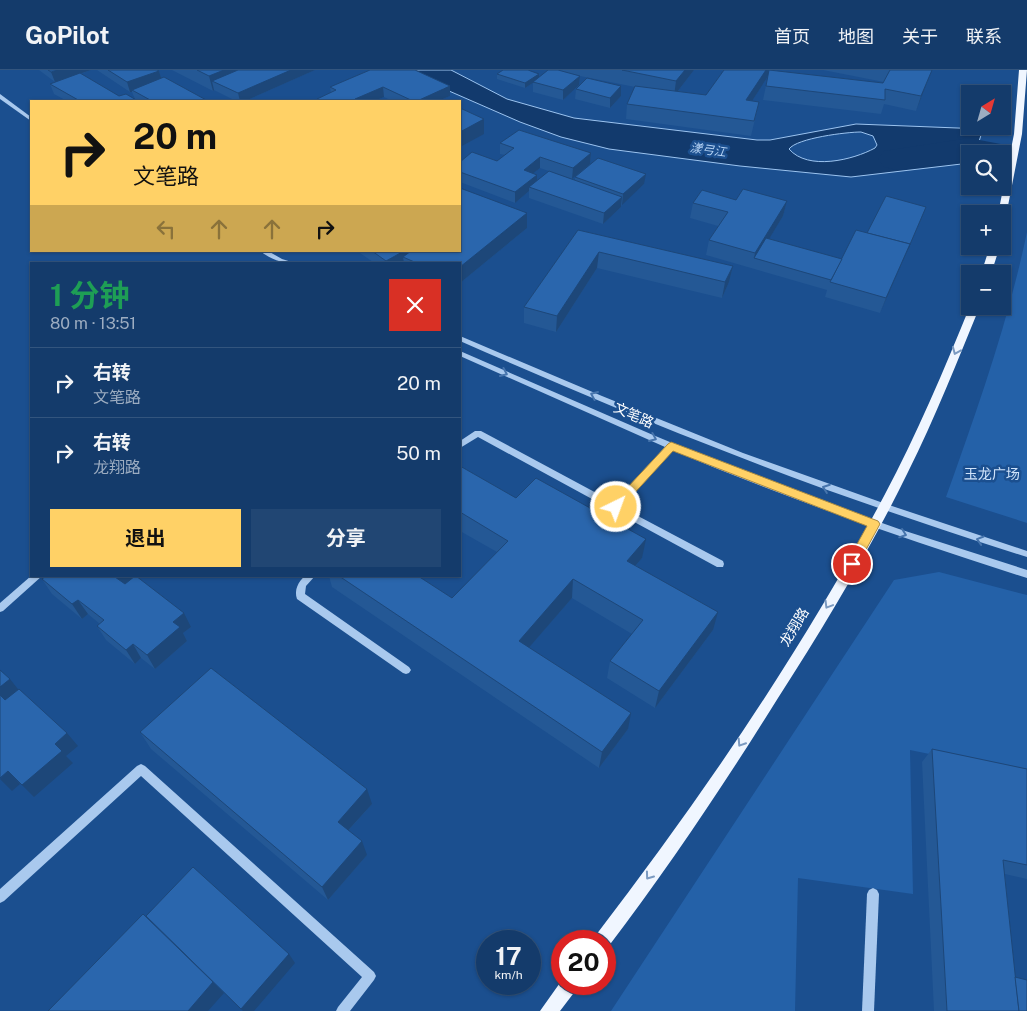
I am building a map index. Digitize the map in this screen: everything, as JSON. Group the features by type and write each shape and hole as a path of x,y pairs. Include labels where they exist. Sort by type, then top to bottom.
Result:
{"main road":[{"path":"1004,205 1025,90 1023,70"},
{"name":"龙翔路","path":"610,930 706,796 778,686 874,524 925,424 971,315"},
{"path":"549,1011 561,995"}],"street":[{"path":"0,96 30,118"},
{"path":"265,252 281,262"},
{"name":"文笔路","path":"461,338 700,440 883,508 1027,554"},
{"name":"文笔路","path":"461,353 671,446 766,485 874,524 1027,574"},
{"path":"461,444 478,433 720,564"},
{"path":"616,507 671,446"},
{"path":"0,608 37,577"},
{"path":"310,577 302,584 300,596 406,670"},
{"path":"0,896 141,769 370,976 342,1011"}],"lane":[{"path":"868,1011 873,894"}],"green space":[{"name":"玉龙广场","path":"1027,232 1027,523 946,497 1006,315 1011,315 1011,300"},
{"path":"939,572 1027,595 1027,774 910,750 913,894 798,878 795,1011 611,1011 894,580"}],"water":[{"path":"401,70 451,70 507,99 574,118 757,140 770,140 856,124 961,128 961,135 981,135 978,145 961,145 961,164 851,177 740,166 609,149 561,137 520,122","holes":["861,132 873,136 877,145 875,148 855,156 819,162 797,156 789,149 794,145 812,139 834,134"]}],"building":[{"path":"108,70 157,70 159,71 127,82"},
{"path":"197,70 224,70 209,76"},
{"path":"238,70 291,70 238,93 212,81"},
{"path":"370,70 415,70 450,86 419,100 411,100 383,87 355,99 357,100 317,99 336,90 330,87"},
{"path":"503,70 528,70 539,74 525,83 497,74"},
{"path":"548,70 558,70 580,76 563,90 533,82"},
{"path":"622,70 685,70 676,81"},
{"path":"724,70 766,70 746,100 759,102 754,121 627,104 635,86 706,95"},
{"path":"769,70 883,83 890,70 932,70 921,96 885,89 885,100 766,86"},
{"path":"80,73 119,96 126,94 136,100 78,100 50,84"},
{"path":"164,77 206,100 150,100 132,90"},
{"path":"587,78 621,86 610,98 576,89"},
{"path":"461,108 484,119 461,131"},
{"path":"519,130 591,153 573,168 540,157 524,170 537,175 515,192 461,172 461,161 472,152 497,161 514,148 500,143"},
{"path":"598,158 646,174 623,194 575,177"},
{"path":"549,171 622,197 604,213 529,187"},
{"path":"461,188 527,213 461,266 461,262 414,262 403,257 410,252 461,252"},
{"path":"743,189 787,201 755,253 709,240 728,212 693,203 702,190 736,200"},
{"path":"886,196 926,207 908,249 910,244 867,233"},
{"path":"578,230 733,266 725,282 599,252 557,316 524,307"},
{"path":"856,230 910,244 886,298 830,282"},
{"path":"766,238 842,259 831,280 754,258"},
{"path":"373,252 402,252 386,261"},
{"path":"461,467 516,498 536,478 646,539 627,561 718,612 659,691 610,661 643,620 573,579 519,641 631,713 602,752 340,577 420,577 452,598 508,541 461,513"},
{"path":"45,577 115,577 125,584 134,577 137,577 184,613 173,622 180,627 147,655 133,644 126,650 97,626 104,620 78,600 72,604 42,579"},
{"path":"211,668 367,789 338,822 362,841 322,887 140,732"},
{"path":"0,670 10,679 0,687"},
{"path":"19,689 67,733 55,744 62,751 22,785 8,771 0,778 0,695 5,700"},
{"path":"932,749 1027,769 1027,865 1003,860 1019,1011 947,1011"},
{"path":"193,867 289,954 241,1009 146,916"},
{"path":"143,914 213,982 188,1011 48,1011"},
{"path":"1015,977 1027,980 1027,1011 1019,1011"}],"waterway":[{"name":"漾弓江","path":"897,159 961,150"}],"route":[{"path":"616,507 671,446 766,485 874,524 852,564"}]}
